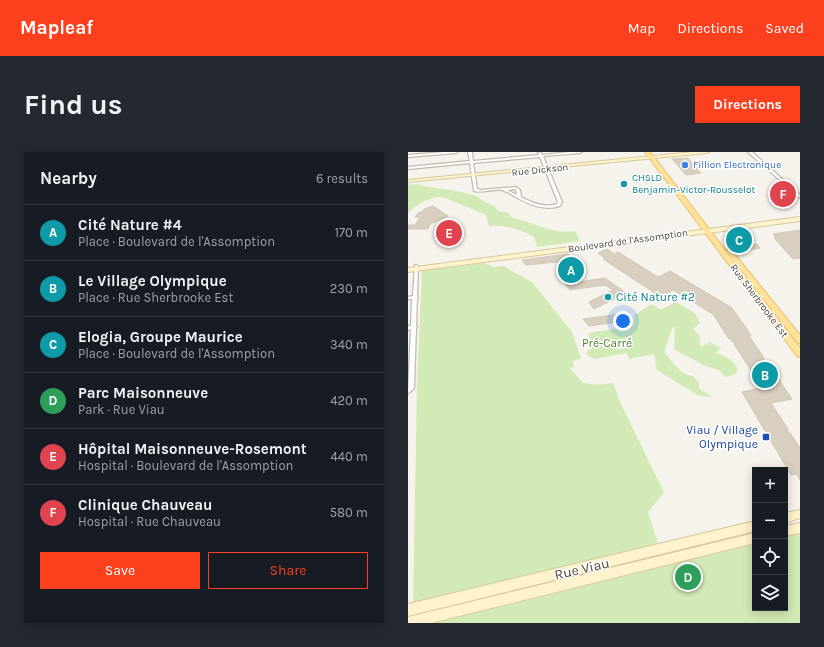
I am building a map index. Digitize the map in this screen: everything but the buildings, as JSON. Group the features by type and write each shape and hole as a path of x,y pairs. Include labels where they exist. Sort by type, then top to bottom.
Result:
{"main road":[{"name":"Rue Sherbrooke Est","path":"647,152 653,157 708,229 800,354"},
{"name":"Rue Dickson","path":"408,182 707,152"},
{"name":"Boulevard de l'Assomption","path":"408,268 800,218"},
{"name":"Rue Sherbrooke Est","path":"708,229 800,340"},
{"path":"788,517 800,514"},
{"name":"Rue Viau","path":"408,610 752,527"},
{"path":"788,530 800,528"},
{"name":"Rue Viau","path":"408,623 752,539"}],"street":[{"path":"408,156 456,152"},
{"path":"470,152 476,191 517,189 520,197"},
{"path":"408,168 540,154 580,152"},
{"path":"750,152 800,197"},
{"path":"503,189 543,207 559,205 560,202 540,154"},
{"path":"409,391 411,388 415,327 416,267"},
{"path":"408,298 416,297"},
{"path":"408,328 415,327"}],"green space":[{"path":"417,184 471,194 495,206 496,209 501,212 508,212 511,217 551,230 567,232 575,231 580,241 537,247 534,237 529,234 507,227 489,226 486,215 443,197 424,201 408,213 408,185"},
{"path":"483,263 494,267 503,266 532,282 572,332 581,359 573,361 574,367 570,368 583,383 598,385 613,383 620,402 664,492 648,512 658,544 413,603 417,384 422,271"},
{"name":"Pré-Carré","path":"676,302 695,313 700,323 693,329 699,335 701,347 710,342 721,348 716,353 729,359 734,363 738,370 734,375 726,377 718,370 703,365 674,349 675,329 673,326 664,352 680,370 693,376 699,383 699,389 713,397 699,396 657,370 654,354 629,359 627,353 595,359 587,355 587,351 593,347 588,333 633,326 635,315 650,305 653,305 661,310"},
{"path":"800,532 800,623 435,623 752,545 752,611 788,611 788,535"}],"place":[{"name":"Fillion Electronique","path":"685,165"},
{"name":"CHSLD Benjamin-Victor-Rousselot","path":"624,184"},
{"name":"Clinique Chauveau","path":"783,194"},
{"name":"Hôpital Maisonneuve-Rosemont","path":"449,233"},
{"name":"Elogia, Groupe Maurice","path":"739,240"},
{"name":"Cité Nature #4","path":"571,270"},
{"name":"Cité Nature #2","path":"608,297"},
{"name":"Le Village Olympique","path":"765,375"},
{"name":"Viau / Village Olympique","path":"766,437"},
{"name":"Parc Maisonneuve","path":"688,577"}]}
